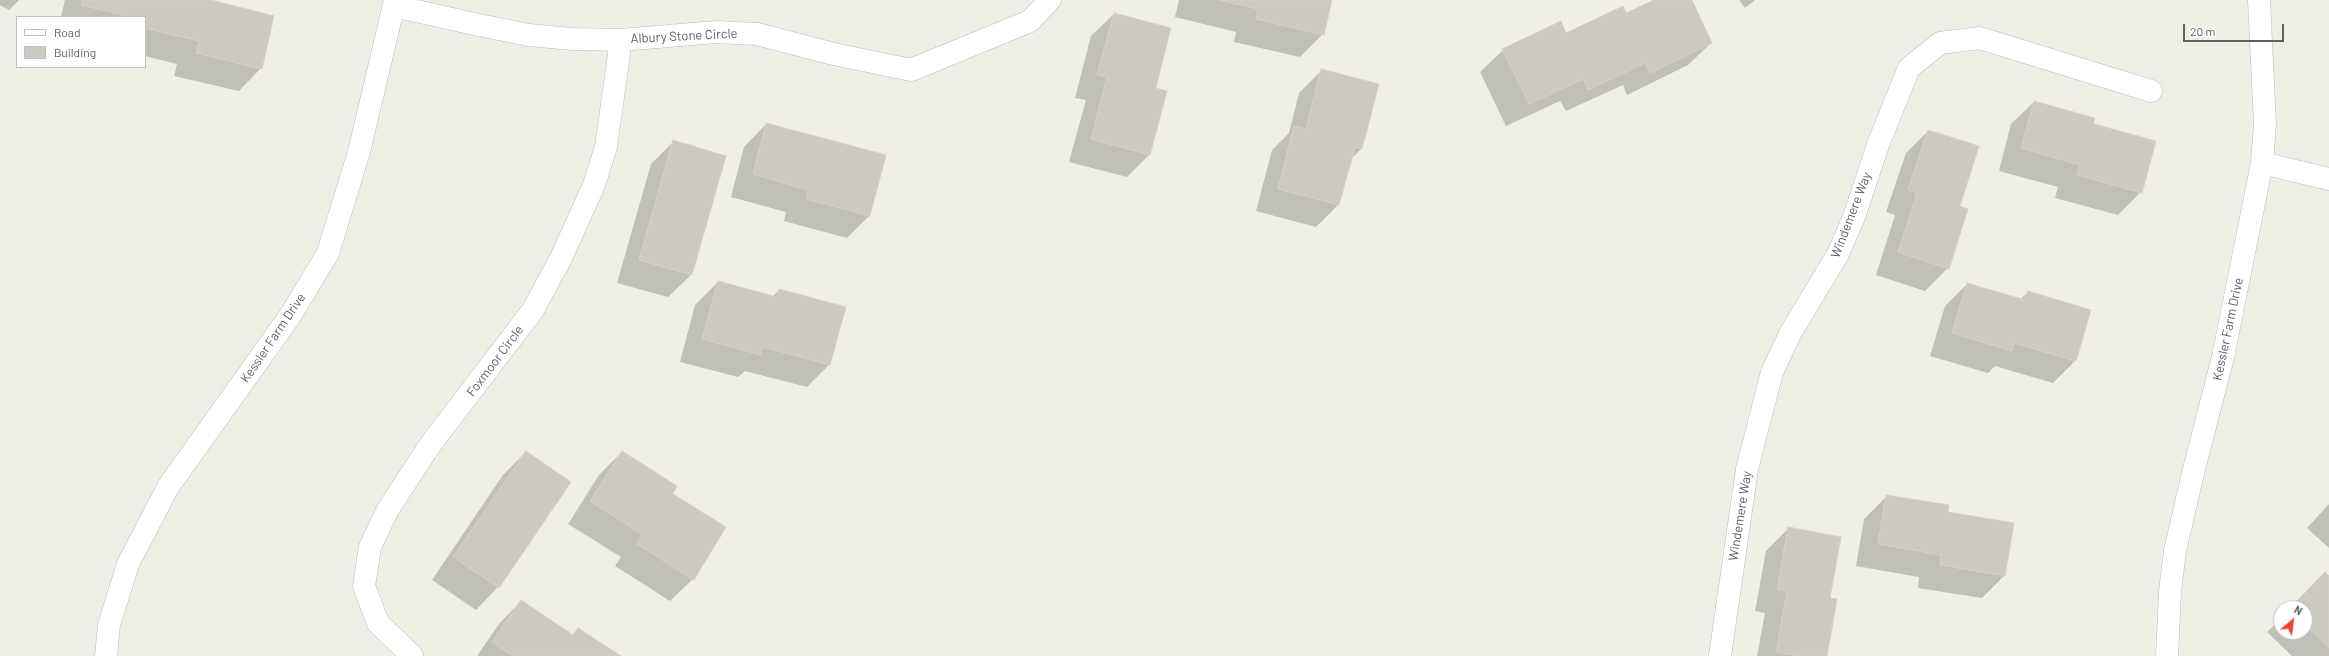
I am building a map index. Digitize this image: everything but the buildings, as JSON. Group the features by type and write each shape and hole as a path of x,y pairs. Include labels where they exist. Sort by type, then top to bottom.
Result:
{"street":[{"name":"Albury Stone Circle","path":"395,3 529,35 572,39 621,40 716,32 757,34 912,70 1030,21 1050,0"},
{"name":"Kessler Farm Drive","path":"2167,656 2170,591 2175,551 2192,473 2223,357 2262,163 2265,124 2259,0"},
{"name":"Kessler Farm Drive","path":"106,656 109,625 128,564 168,487 290,316 328,253 359,152 395,3"},
{"name":"Windemere Way","path":"1720,656 1747,469 1772,372 1791,332 1838,254 1854,217 1879,142 1909,68 1940,42 1980,38 2150,91"},
{"name":"Foxmoor Circle","path":"412,656 378,623 364,586 370,547 387,511 430,445 533,310 561,258 594,185 606,147 621,40"},
{"path":"2262,163 2329,179"}]}
